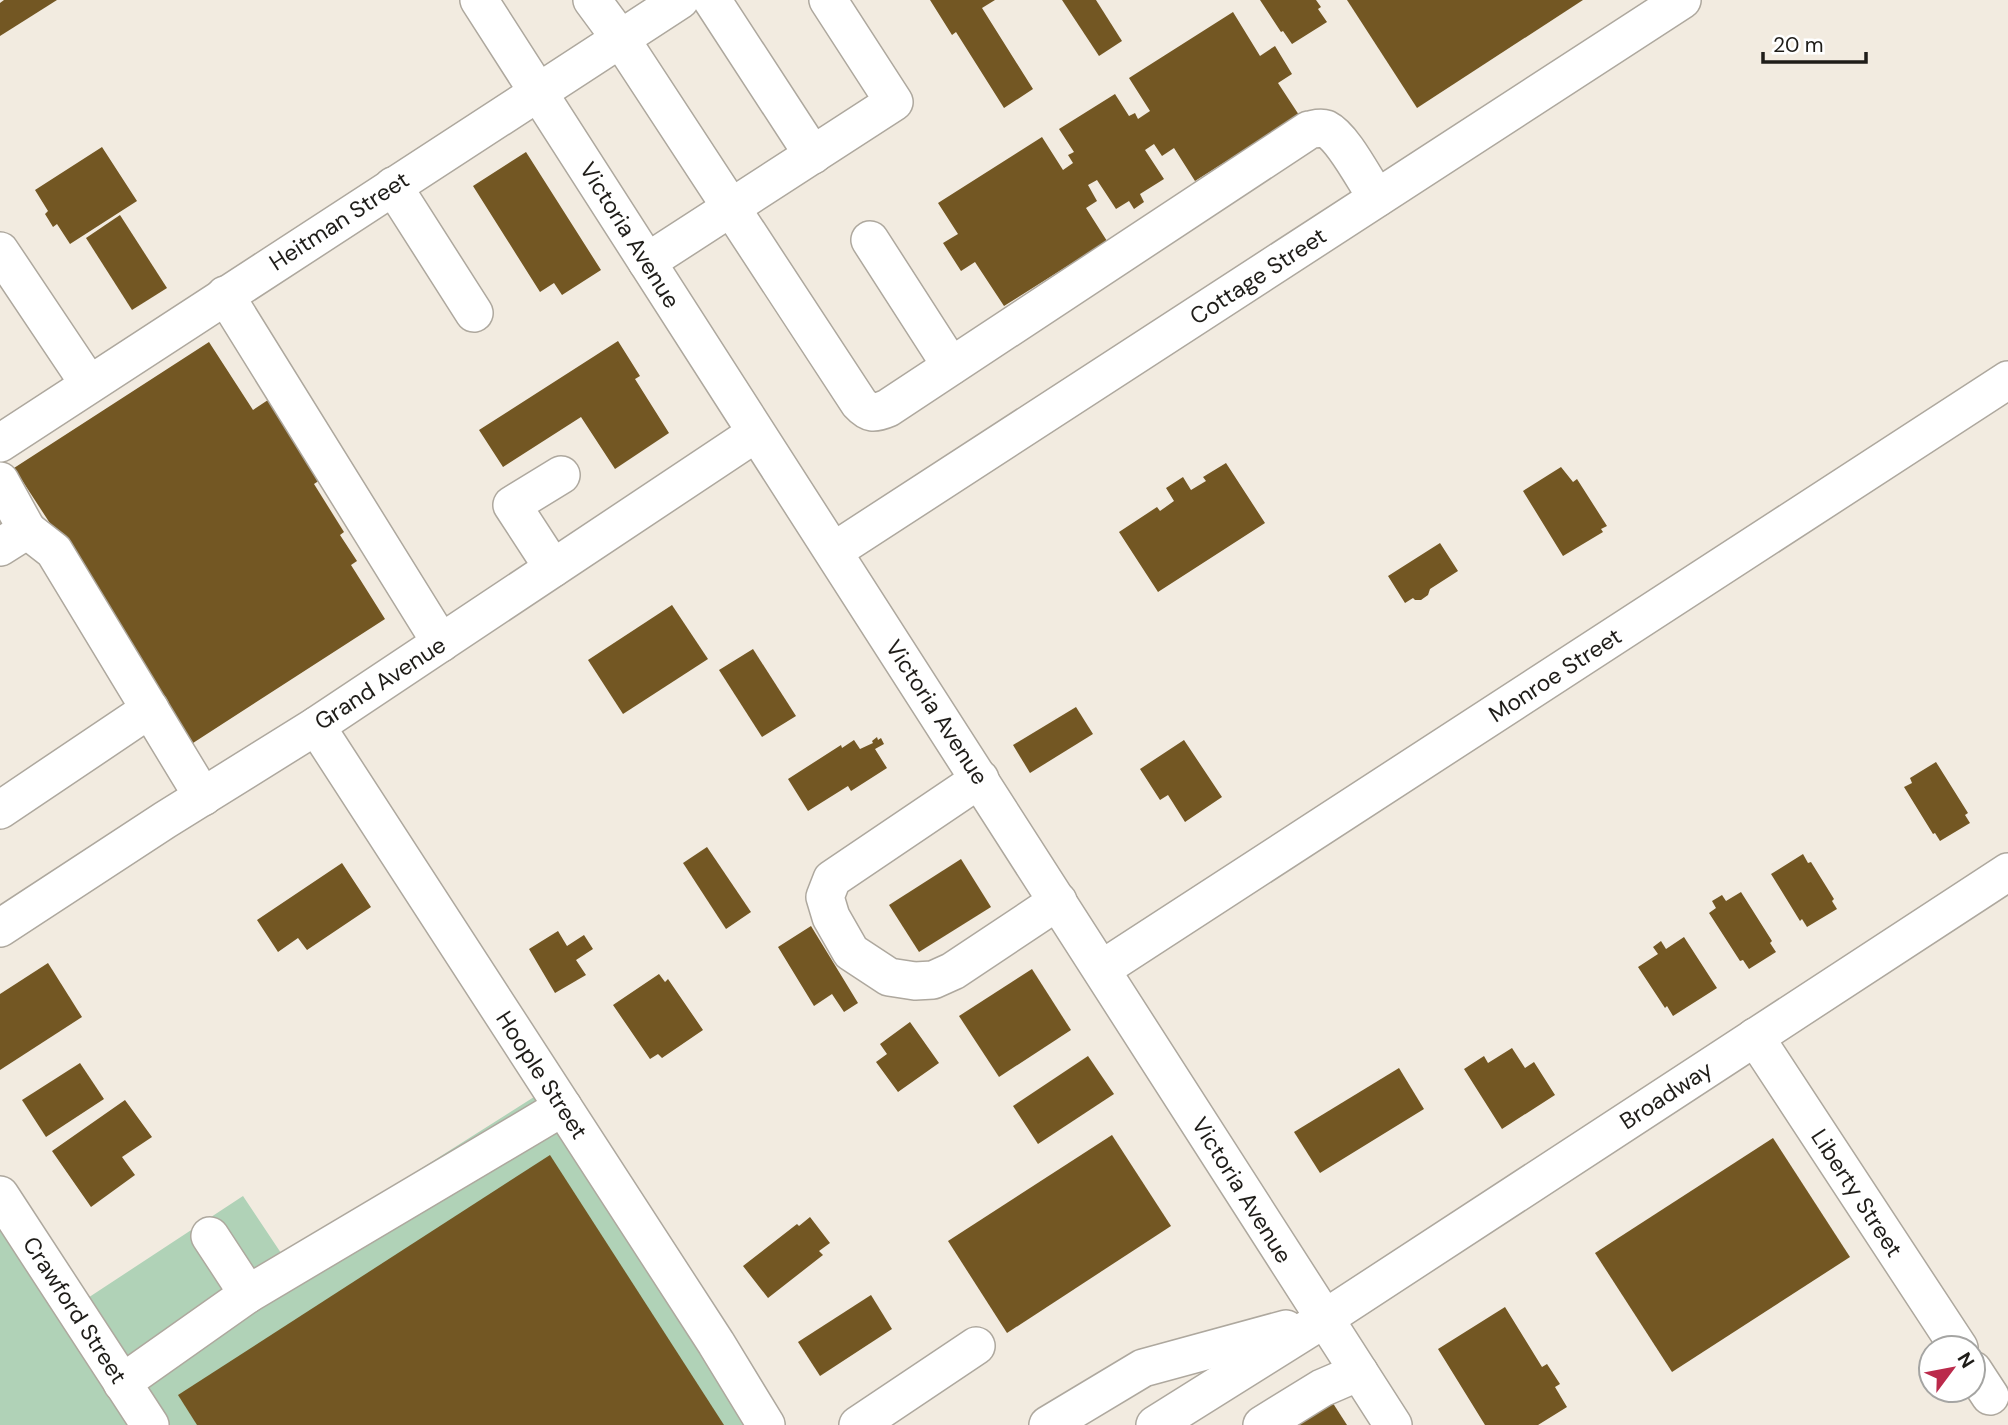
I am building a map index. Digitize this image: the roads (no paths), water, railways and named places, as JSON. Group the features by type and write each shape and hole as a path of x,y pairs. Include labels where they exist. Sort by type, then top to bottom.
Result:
{"street":[{"name":"Victoria Avenue","path":"479,0 1393,1425"},
{"path":"592,0 620,38 867,412 876,413 888,408 1309,130 1325,129 1339,141 1377,198"},
{"name":"Heitman Street","path":"3,434 89,384 680,0"},
{"path":"712,0 813,155"},
{"path":"646,262 894,102 828,0"},
{"name":"Cottage Street","path":"834,551 1682,0"},
{"path":"393,186 474,313"},
{"path":"870,240 951,366"},
{"path":"0,251 89,384"},
{"path":"225,295 441,643"},
{"name":"Monroe Street","path":"1102,969 2008,380"},
{"name":"Grand Avenue","path":"0,928 316,726 756,433"},
{"path":"553,568 512,505 561,475"},
{"path":"0,481 14,538 54,551 203,796"},
{"path":"0,810 150,709"},
{"name":"Hoople Street","path":"316,726 766,1425"},
{"path":"980,779 832,879 825,897 831,918 851,952 889,976 915,981 933,980 953,971 1058,901"},
{"name":"Broadway","path":"1155,1425 1324,1319 1755,1037 2003,886"},
{"name":"Liberty Street","path":"1755,1037 1950,1334"},
{"path":"122,1383 248,1294 563,1107"},
{"name":"Crawford Street","path":"0,1195 149,1425"},
{"path":"211,1236 248,1294"},
{"name":"Broadway","path":"1048,1425 1143,1368 1324,1319"},
{"path":"858,1425 976,1346"},
{"path":"1262,1425 1322,1388 1359,1373"}]}
